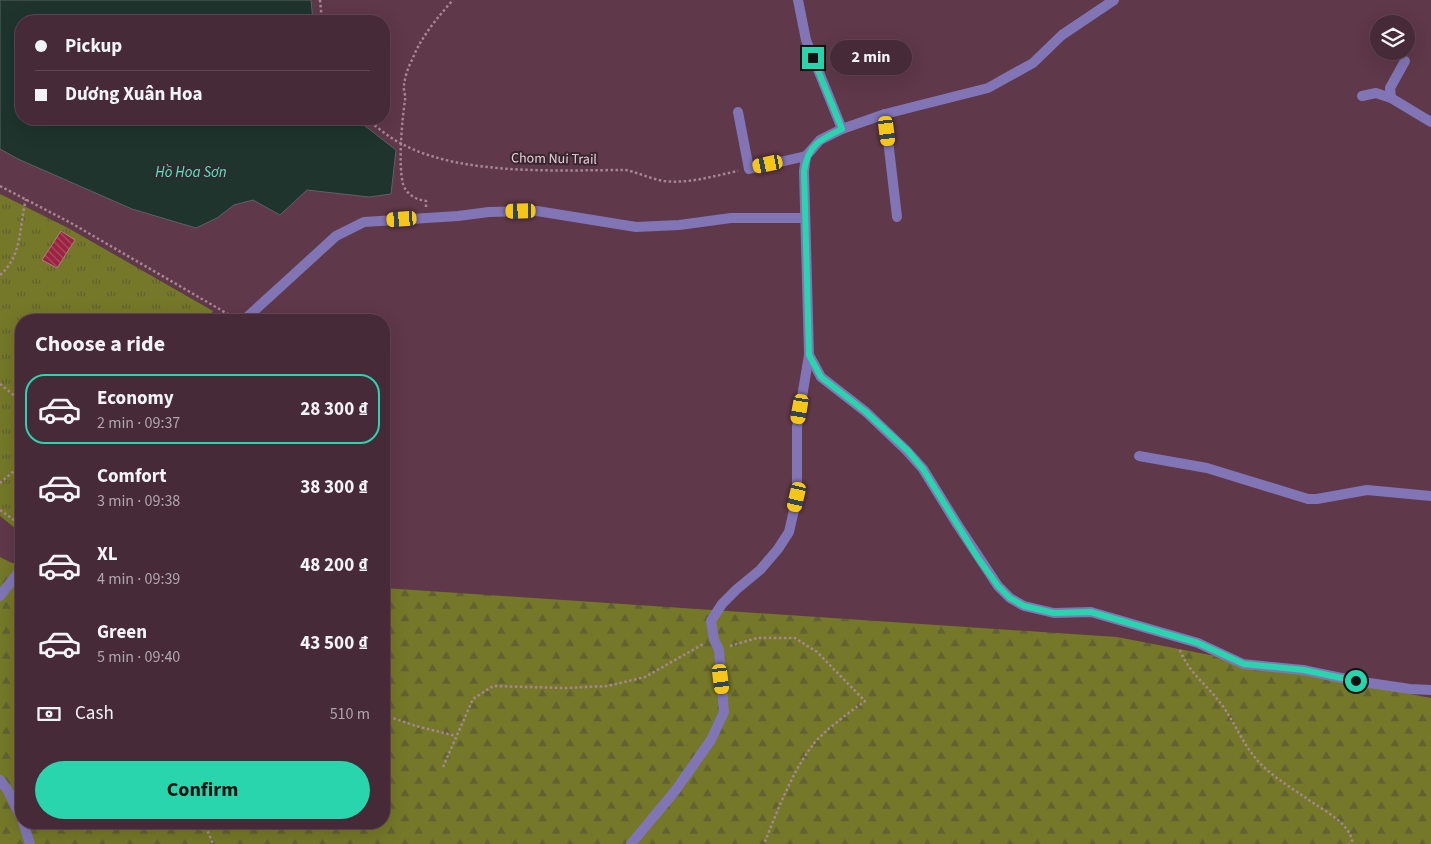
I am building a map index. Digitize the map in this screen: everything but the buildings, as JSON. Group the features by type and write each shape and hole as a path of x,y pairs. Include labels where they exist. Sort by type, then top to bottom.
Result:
{"street":[{"path":"798,0 806,40 842,129"},
{"path":"632,844 675,791 712,740 724,712 719,650 714,639 711,621 722,604 737,588 760,570 789,532 797,497 797,427 809,355 804,171 806,156 820,140 842,129 885,114 988,88 1033,63 1062,35 1114,0"},
{"path":"1392,98 1390,88 1405,61"},
{"path":"1362,96 1376,93 1392,98 1431,122"},
{"path":"738,112 749,169 806,156"},
{"path":"885,114 897,217"},
{"path":"251,314 336,236 364,222 458,216 489,212 537,211 636,226 679,225 731,218 805,218"},
{"path":"809,355 821,377 866,412 908,451 923,469 978,558 998,586 1010,598 1024,606 1054,613 1091,612 1198,643 1244,664 1304,670 1356,681 1410,689 1431,690"},
{"path":"1138,456 1207,468 1308,498 1317,499 1367,490 1431,496"},
{"path":"0,596 15,577"},
{"path":"0,780 3,791 15,808"},
{"path":"25,829 30,844"}],"path":[{"path":"320,0 321,15"},
{"path":"427,217 426,201 417,200 406,191 403,184 403,108 406,99 404,87 411,60 437,19 453,0"},
{"name":"Chom Nui Trail","path":"375,125 402,144 416,151 478,166 626,170 661,181 682,183 749,169"},
{"path":"0,186 88,233 229,314"},
{"path":"0,275 7,269 14,258 20,242 21,216 26,199"},
{"path":"0,384 15,396"},
{"path":"0,482 15,470"},
{"path":"0,510 15,521"},
{"path":"719,650 757,638 795,638 817,652 865,701 812,745 797,770 764,844"},
{"path":"442,767 473,699 493,686 565,688 608,686 645,677 714,639"},
{"path":"1185,639 1180,651 1183,658 1223,707 1247,748 1258,762 1290,787 1335,817 1351,834 1352,841 1350,844"},
{"path":"390,717 456,736"},
{"path":"207,829 213,844"}],"green space":[{"path":"0,194 68,228 213,311 211,314 15,314 15,528 0,516"},
{"path":"0,557 15,563 15,829 390,829 390,588 1117,637 1431,698 1431,844 0,844"}],"water":[{"name":"Hồ Hoa Sơn","path":"0,0 311,0 312,15 15,15 15,125 364,125 396,150 391,194 369,197 307,190 280,215 253,200 234,205 217,218 196,228 132,209 18,159 0,149"}],"route":[{"path":"813,58 842,129 820,140 806,156 804,196 809,355 821,377 866,412 908,451 923,469 939,492 978,558 998,586 1010,598 1024,606 1054,613 1091,612 1198,643 1244,664 1304,670 1356,681"}]}
